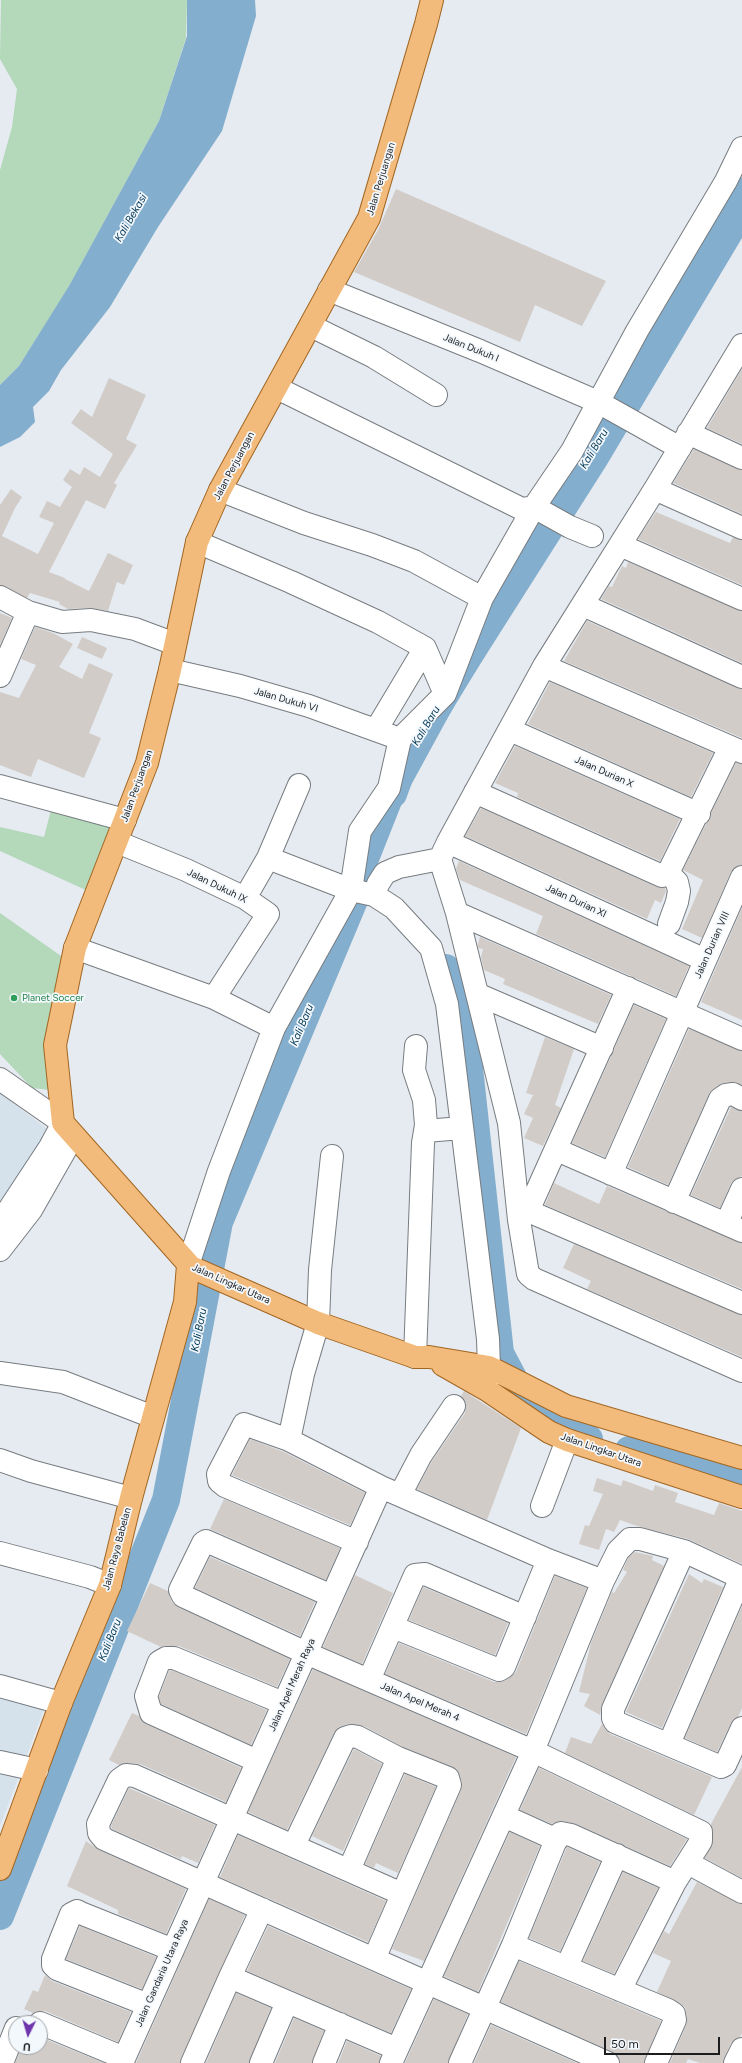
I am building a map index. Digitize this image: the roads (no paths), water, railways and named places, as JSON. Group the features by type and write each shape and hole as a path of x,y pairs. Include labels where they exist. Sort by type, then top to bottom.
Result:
{"main road":[{"name":"Jalan Perjuangan","path":"68,1129 55,1045 75,948 147,763 170,670 197,542 220,490 369,218 432,0"},
{"name":"Jalan Lingkar Utara","path":"68,1129 190,1266 223,1279 318,1323 422,1357 487,1390 549,1432 567,1440 742,1497"},
{"name":"Jalan Raya Babelan","path":"0,1869 61,1703 110,1585 130,1498 185,1302 190,1266"},
{"name":"Jalan Lingkar Utara","path":"422,1357 493,1368 537,1393 588,1414 742,1458"}],"street":[{"path":"369,891 360,831 390,788 400,739 445,694 482,598 534,507 604,406 637,331 726,181 742,148"},
{"name":"Jalan Dukuh I","path":"329,290 480,351 604,406 636,423 684,441 742,458"},
{"path":"311,326 374,357 436,395"},
{"path":"742,345 733,378 684,441 544,666 444,850 457,913 509,1123 523,1216 525,1263 528,1274 534,1279 742,1371"},
{"path":"277,388 522,509 534,507 570,527 592,536"},
{"path":"655,489 742,528"},
{"path":"220,490 304,523 372,545 414,561 482,598"},
{"path":"197,542 356,612 425,648 445,694"},
{"path":"620,545 742,599"},
{"path":"0,597 28,612 62,622 91,620 135,629 175,644"},
{"path":"582,605 742,677"},
{"path":"0,676 28,612"},
{"path":"376,730 425,648"},
{"path":"476,792 662,876 668,873 736,749 544,666"},
{"name":"Jalan Dukuh VI","path":"170,670 240,686 309,706 400,739"},
{"name":"Jalan Durian X","path":"510,730 699,814"},
{"path":"245,898 268,858 299,785"},
{"path":"0,786 125,820"},
{"name":"Jalan Dukuh IX","path":"116,842 186,870 245,898 268,914 214,998"},
{"path":"190,1266 219,1171 274,1028 369,891 385,873 444,850"},
{"name":"Jalan Durian XI","path":"444,850 705,960"},
{"path":"268,858 369,891 394,908 431,948 447,1004 488,1339 493,1368 487,1390"},
{"path":"668,873 677,882 679,891 677,902 668,924"},
{"name":"Jalan Durian VIII","path":"611,1174 742,877"},
{"path":"457,913 742,1038"},
{"path":"75,948 214,998 274,1028"},
{"path":"523,1216 556,1150 628,988"},
{"path":"477,994 602,1048"},
{"path":"416,1046 414,1070 424,1100 425,1131 422,1357"},
{"path":"0,1079 68,1129"},
{"path":"674,1202 720,1099 726,1095 733,1094 742,1099"},
{"path":"425,1131 462,1128"},
{"path":"0,1223 50,1147 68,1129"},
{"path":"0,1250 31,1210 68,1129"},
{"path":"556,1150 734,1228 742,1189"},
{"path":"289,1440 303,1374 318,1323 320,1270 332,1156"},
{"path":"523,1216 742,1303"},
{"path":"0,1373 63,1382 153,1417"},
{"name":"Jalan Apel Merah Raya","path":"203,1882 356,1542 390,1491 421,1455 454,1406"},
{"path":"356,1542 225,1486 219,1481 218,1474 244,1424 289,1440 390,1491 548,1560 603,1581"},
{"path":"542,1506 567,1440"},
{"path":"0,1460 31,1471 130,1498"},
{"path":"230,1977 340,2024 394,2056 429,1983 533,1751 603,1581 618,1551 630,1540 640,1539 684,1551 741,1577 669,1744"},
{"name":"Jalan Apel Merah 4","path":"332,1596 206,1541 202,1544 180,1590 183,1596 306,1653 533,1751 699,1829 702,1839 675,1882 620,1990"},
{"path":"684,1551 612,1714 615,1722 721,1767 725,1765 742,1728"},
{"path":"0,1553 90,1577 110,1585"},
{"path":"393,1627 499,1670 504,1667 548,1560"},
{"path":"369,1680 415,1575 425,1574 525,1617"},
{"path":"257,1762 151,1712 146,1696 159,1662 166,1658 174,1658 283,1704"},
{"path":"0,1686 61,1703"},
{"path":"294,1845 345,1738 351,1736 358,1737 398,1758 448,1778 450,1785 374,1959"},
{"path":"349,1870 398,1758"},
{"path":"0,1762 37,1770"},
{"path":"402,1894 294,1845 134,1776 126,1775 119,1780 98,1824 99,1833 104,1839 608,2063"},
{"path":"504,1816 557,1840"},
{"path":"460,2063 486,2008 561,1833 566,1833 618,1855 675,1882"},
{"path":"567,1966 618,1855"},
{"path":"688,1863 742,1892"},
{"name":"Jalan Gandaria Utara Raya","path":"123,2060 203,1882"},
{"path":"192,2063 262,1909"},
{"path":"148,2005 57,1969 53,1965 53,1959 71,1914 77,1912 83,1914 173,1950"},
{"path":"513,1944 567,1966 674,2014 675,2020 656,2063"},
{"path":"260,2063 287,2002"},
{"path":"324,2063 340,2024"},
{"path":"48,2027 123,2060"},
{"path":"2,2063 8,2048"},
{"path":"735,2063 742,2049"}],"water":[{"name":"Kali Bekasi","path":"187,0 255,0 256,16 222,131 158,227 110,307 61,370 49,391 33,407 35,422 20,437 0,447 0,385 19,366 69,286 159,121 187,36"},
{"path":"742,196 742,238 606,466 458,699 404,798 368,889 352,886 389,788 445,694 528,569 669,328"}],"waterway":[{"name":"Kali Baru","path":"393,794 405,761 713,252 742,191"},
{"name":"Kali Baru","path":"0,1916 166,1500 219,1222 357,893"},
{"path":"446,968 464,1022 500,1353 529,1408 578,1435 589,1439"},
{"path":"629,1450 742,1483"}],"place":[{"name":"Planet Soccer","path":"14,998"}]}
